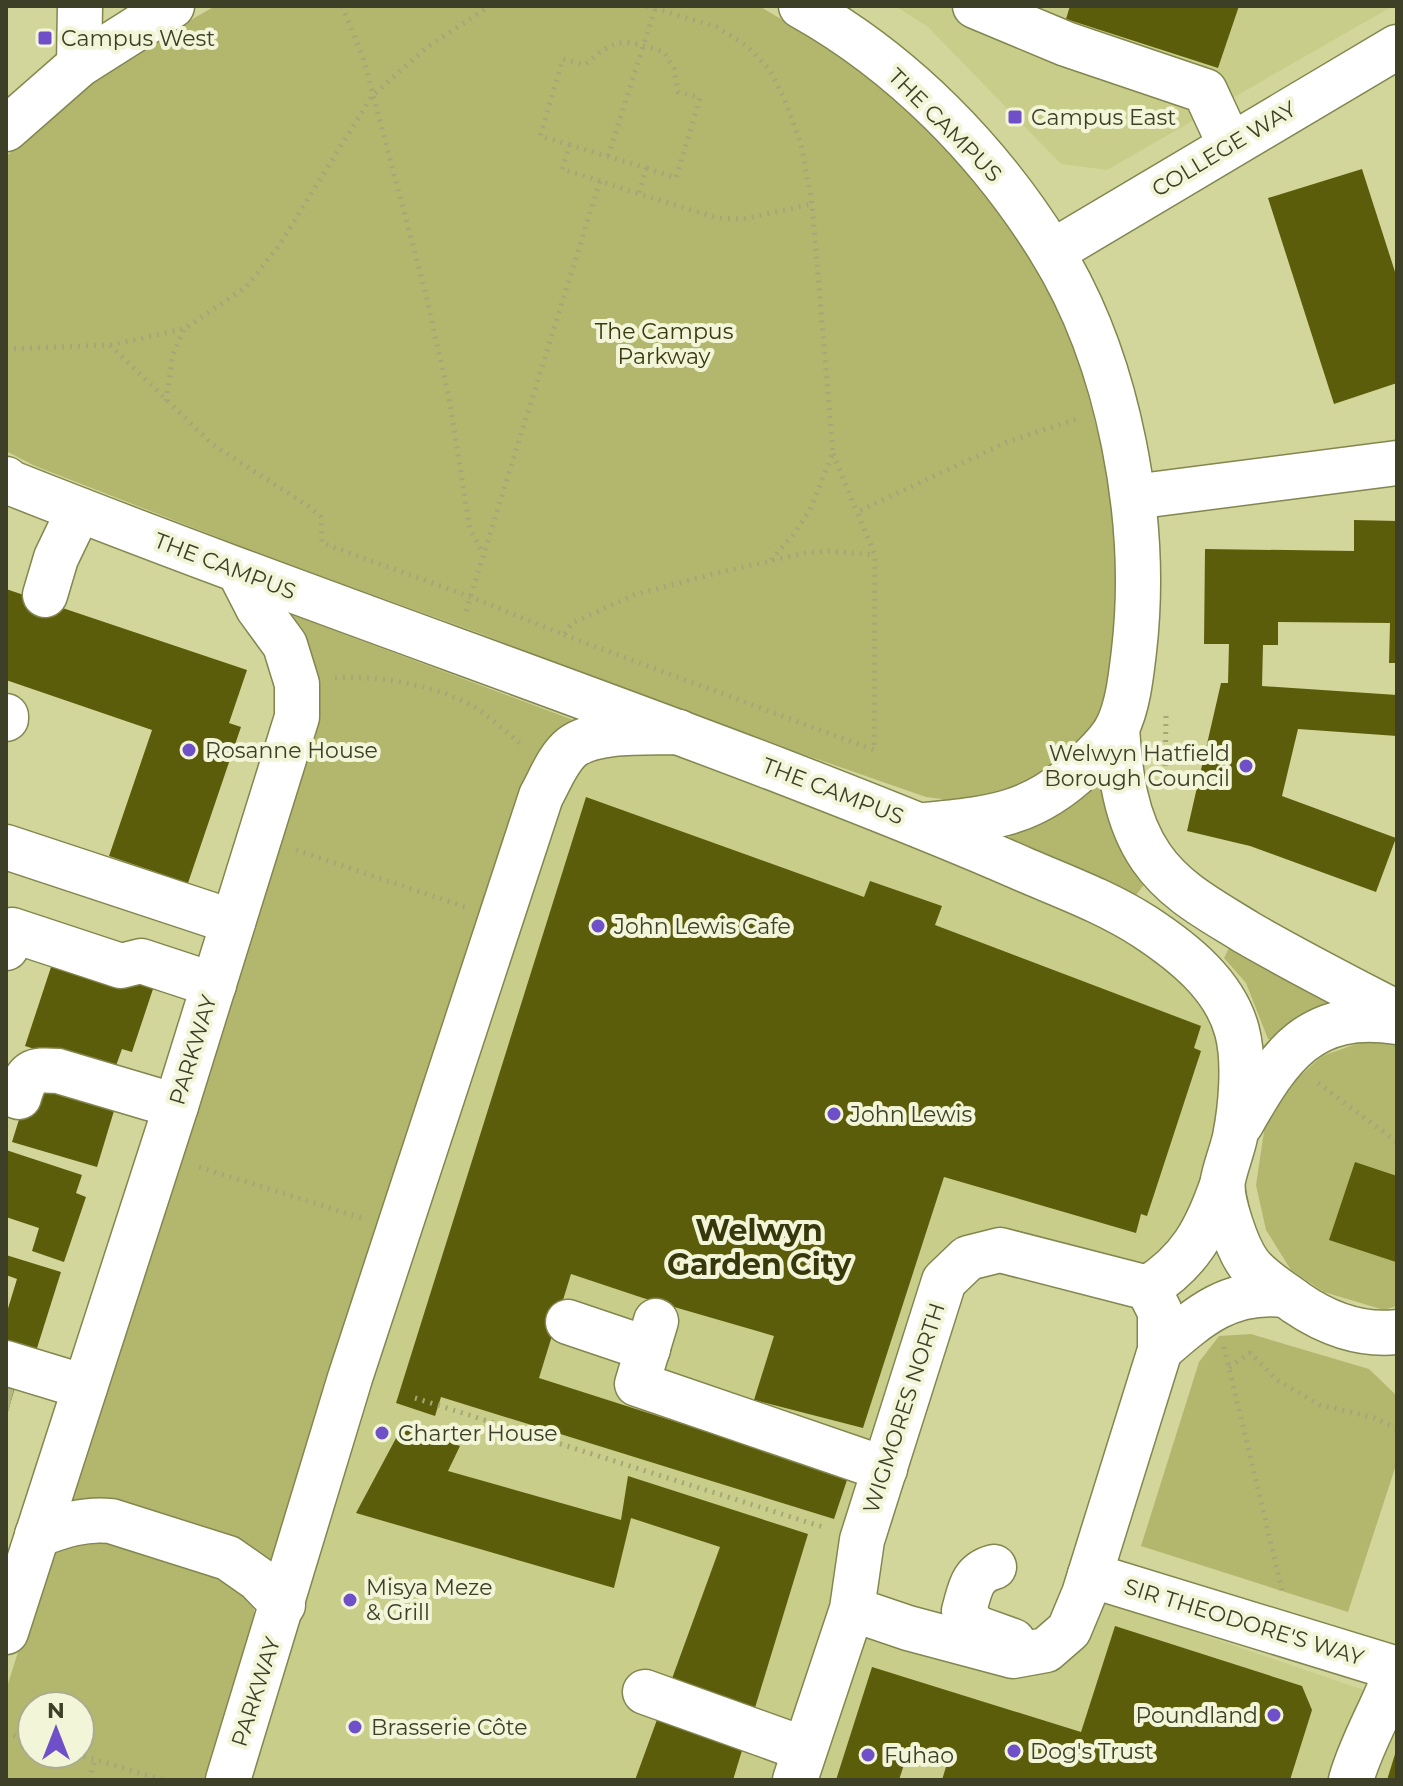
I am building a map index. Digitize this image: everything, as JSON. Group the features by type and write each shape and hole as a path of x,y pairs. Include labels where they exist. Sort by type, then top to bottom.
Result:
{"street":[{"path":"79,65 80,6"},
{"name":"THE CAMPUS","path":"8,481 240,573 454,648 924,826 992,818 1030,806 1075,774 1117,728 1130,680 1136,629 1139,544 1133,497 1108,379 1088,326 1052,252 1011,192 972,145 926,98 847,35 801,6"},
{"path":"975,6 1066,44 1205,91 1230,145"},
{"path":"6,129 79,65 152,10"},
{"name":"COLLEGE WAY","path":"1052,252 1397,47"},
{"path":"1133,497 1397,463"},
{"path":"45,595 56,558 79,510"},
{"name":"PARKWAY","path":"6,1632 176,1106 297,717 297,684 285,645 258,608 240,573"},
{"path":"1117,728 1125,799 1149,855 1171,883 1271,946 1397,1013"},
{"name":"PARKWAY","path":"228,1780 350,1378 541,796 569,749 581,741 610,735 679,732"},
{"path":"852,1609 1013,1656 1046,1650 1069,1630 1090,1575 1160,1350 1160,1312 1148,1288 1171,1273 1192,1250 1210,1219 1236,1133 1241,1062 1237,1032 1227,1003 1203,973 1154,934 1107,905 924,826"},
{"path":"6,847 233,922"},
{"path":"6,948 12,930 121,966 141,961 214,985"},
{"path":"1236,1133 1262,1086 1290,1049 1320,1029 1353,1020 1397,1022"},
{"path":"6,1092 19,1097 25,1078 30,1073 58,1071 176,1106"},
{"path":"1222,1185 1232,1226 1248,1263 1285,1295 1316,1316 1353,1329 1384,1334 1397,1332"},
{"name":"WIGMORES NORTH","path":"799,1765 852,1609 862,1540 944,1281 968,1258 1000,1250 1148,1288"},
{"path":"1160,1350 1186,1327 1236,1296 1285,1295"},
{"path":"568,1322 652,1335 637,1384 885,1469"},
{"path":"10,1376 82,1398"},
{"path":"37,1535 76,1522 111,1521 228,1558 258,1579 283,1605"},
{"path":"919,1631 933,1623 942,1609 957,1568 957,1560 952,1553"},
{"path":"994,1567 974,1578 964,1611 974,1627 994,1636 1046,1650"},
{"name":"SIR THEODORE'S WAY","path":"1090,1575 1397,1669"},
{"path":"1354,1768 1397,1669"},
{"path":"645,1692 799,1765"}],"path":[{"path":"342,6 363,57 425,291 449,398 470,529 484,554"},
{"path":"6,349 110,345 184,329 246,287 278,247 372,96 427,47 490,6"},
{"path":"110,345 213,445 321,517 322,543 874,750 875,555 833,453 812,204 801,144 770,70 747,46 717,27 647,6"},
{"path":"608,156 656,7"},
{"path":"627,41 644,46 664,52 674,69 678,92 700,98 676,178 540,136 563,59 585,65 605,47 627,41"},
{"path":"570,145 562,169 718,218 743,219 812,204"},
{"path":"639,194 646,168"},
{"path":"454,648 600,181"},
{"path":"166,402 173,354 184,329"},
{"path":"857,512 1007,442 1085,416"},
{"path":"770,562 810,510 833,453"},
{"path":"564,635 572,623 634,595 805,553 829,551 875,555"},
{"path":"325,678 393,682 439,692 474,707 554,771"},
{"path":"260,838 500,919"},
{"path":"1311,1078 1397,1142"},
{"path":"160,1155 398,1229"},
{"path":"1208,1314 1218,1327 1229,1367 1294,1638"},
{"path":"1229,1367 1250,1353 1277,1380 1320,1405 1375,1418 1397,1429"},
{"path":"415,1398 840,1533"},
{"path":"96,1760 163,1780"}],"shaded area":[{"path":"895,6 1393,6 1107,170 1061,164 928,27"},
{"path":"679,732 1177,950 1241,1062 1171,1273 968,1258 852,1609 1013,1656 1084,1594 1387,1698 1397,1669 1397,1780 229,1780 554,771"}],"green space":[{"name":"The Campus Parkway","path":"215,6 759,6 849,59 915,113 982,183 1036,264 1069,325 1093,414 1113,496 1119,568 1112,678 1094,724 1075,752 1049,773 998,795 958,801 926,797 673,709 479,633 276,560 35,466 6,451 6,157 40,123 111,66"},
{"path":"290,614 584,724 277,1570 76,1507 68,1501 309,741 285,618"},
{"path":"1099,782 1108,792 1147,881 1136,895 1010,841 1010,834 1059,815"},
{"path":"1232,942 1331,996 1328,1005 1277,1040 1268,1039 1246,983 1224,958"},
{"path":"1397,1040 1397,1306 1384,1310 1324,1292 1291,1270 1266,1230 1256,1185 1266,1118 1292,1083 1322,1056 1359,1043"},
{"path":"1251,1334 1369,1369 1396,1395 1397,1462 1348,1612 1141,1546 1199,1362 1219,1336"},
{"path":"86,1535 224,1571 253,1602 256,1626 211,1780 6,1780 6,1690 45,1567 68,1544"}],"building":[{"path":"1070,6 1239,6 1218,68 1066,19"},
{"path":"1362,169 1397,278 1397,383 1334,404 1268,198"},
{"path":"1354,520 1397,521 1397,663 1389,663 1390,623 1278,622 1278,645 1263,645 1262,686 1397,695 1397,736 1298,729 1282,796 1396,838 1376,892 1250,846 1187,831 1221,683 1228,683 1229,644 1204,644 1205,549 1354,551"},
{"name":"Rosanne House","path":"6,589 247,670 229,723 241,727 188,883 109,856 152,730 6,680"},
{"name":"John Lewis","path":"586,797 864,897 870,881 942,906 935,925 1201,1026 1194,1048 1201,1051 1147,1216 1141,1214 1136,1233 944,1177 863,1428 754,1400 774,1336 571,1274 539,1378 848,1477 834,1519 441,1397 435,1416 396,1403"},
{"path":"54,958 155,983 132,1052 122,1049 113,1074 25,1046"},
{"path":"30,1084 117,1101 97,1167 12,1142"},
{"path":"6,1150 82,1175 76,1193 86,1197 64,1262 32,1251 39,1228 6,1217"},
{"path":"1355,1162 1397,1176 1396,1262 1329,1240"},
{"path":"6,1255 61,1272 32,1364 6,1355 6,1315 17,1279 6,1275"},
{"path":"6,1376 17,1380 7,1415 6,1415"},
{"path":"402,1427 460,1446 448,1471 621,1520 628,1476 808,1534 733,1780 635,1780 720,1547 631,1518 614,1588 356,1513"},
{"path":"1115,1626 1302,1686 1312,1710 1290,1780 942,1780 948,1760 909,1749 899,1780 836,1780 872,1667 1081,1732"},
{"path":"1396,1751 1397,1780 1387,1780"}],"tunnel":[{"path":"6,1387 14,1389"}],"place":[{"name":"Campus West","path":"45,38"},
{"name":"Campus East","path":"1015,117"},
{"name":"Rosanne House","path":"189,750"},
{"name":"Welwyn Hatfield Borough Council","path":"1246,766"},
{"name":"John Lewis Cafe","path":"598,926"},
{"name":"John Lewis","path":"834,1114"},
{"name":"Charter House","path":"382,1433"},
{"name":"Misya Meze & Grill","path":"350,1600"},
{"name":"Poundland","path":"1274,1715"},
{"name":"Brasserie Côte","path":"355,1727"},
{"name":"Dog's Trust","path":"1014,1751"},
{"name":"Fuhao","path":"868,1755"}],"district":[{"name":"Welwyn Garden City","path":"759,1247"}]}
